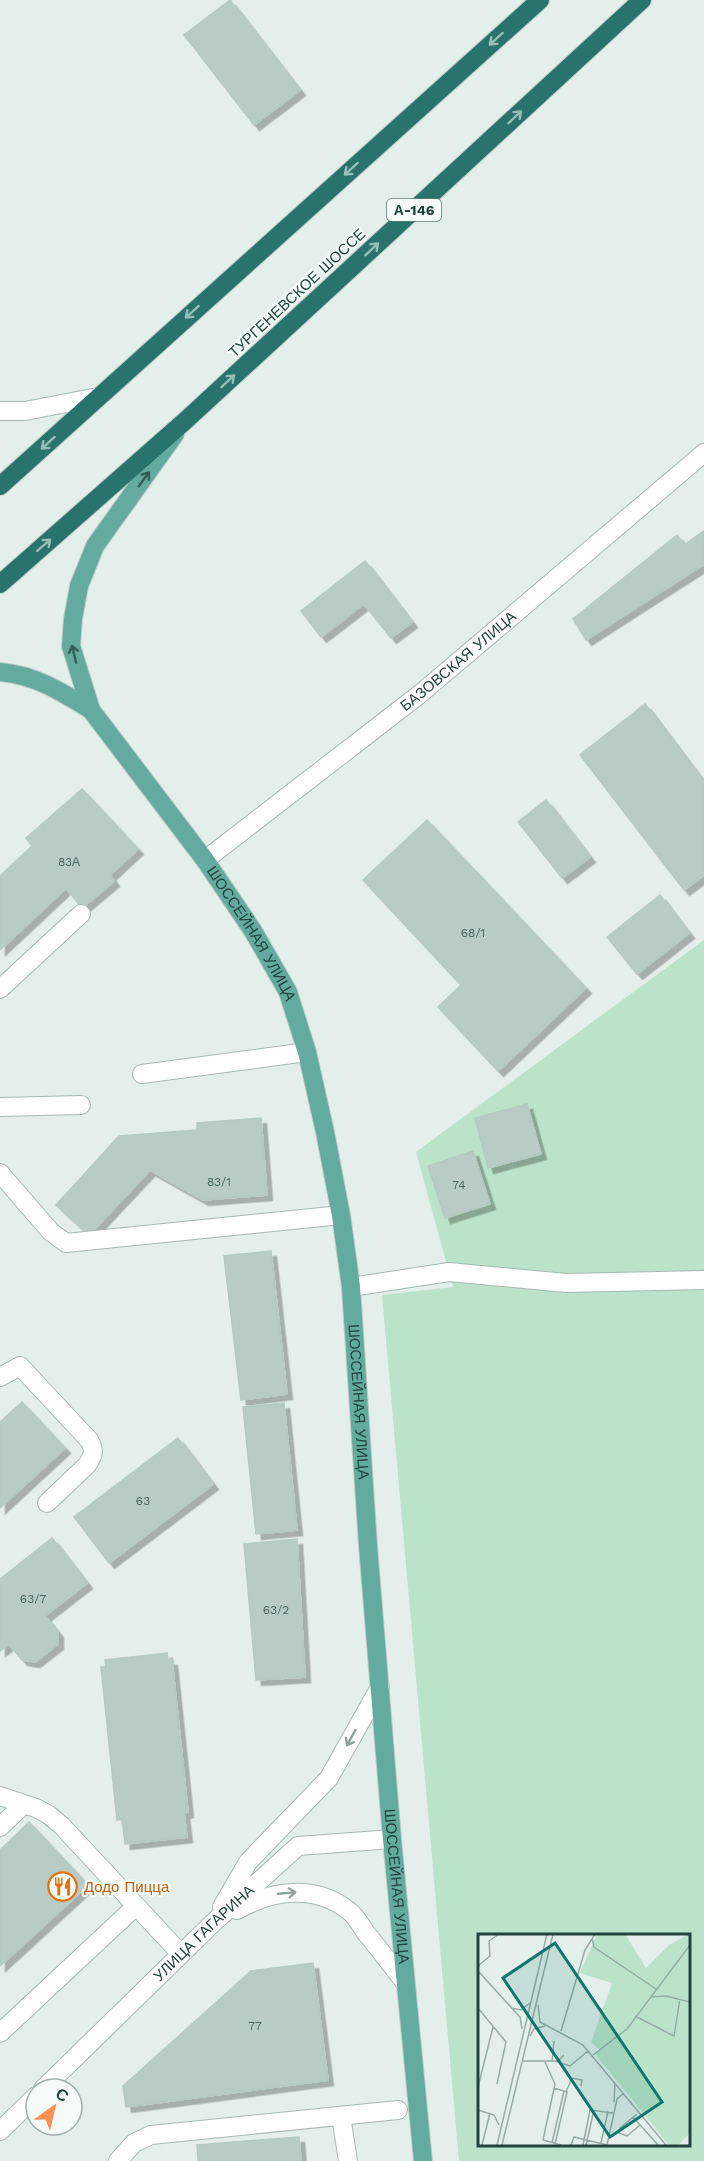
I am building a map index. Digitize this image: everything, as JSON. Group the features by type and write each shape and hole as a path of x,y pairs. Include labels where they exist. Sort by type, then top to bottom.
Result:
{"highway":[{"path":"0,486 540,0"},
{"name":"ТУРГЕНЕВСКОЕ ШОССЕ","path":"0,584 185,421 642,0"}],"main road":[{"path":"91,710 71,646 79,586 95,546 185,421"},
{"path":"0,672 15,673 50,685 91,710"},
{"name":"ШОССЕЙНАЯ УЛИЦА","path":"91,710 206,860 254,931 288,992 307,1052 326,1131 351,1287 392,1839 423,2161"}],"street":[{"path":"0,411 25,411 98,397"},
{"name":"БАЗОВСКАЯ УЛИЦА","path":"206,860 420,694 704,453"},
{"path":"0,989 81,914"},
{"path":"142,1074 307,1052"},
{"path":"0,1107 81,1105"},
{"path":"0,1173 51,1232 66,1243 341,1215"},
{"path":"351,1287 449,1272 567,1283 704,1280"},
{"path":"0,1377 20,1366 94,1448 92,1458 87,1465 46,1503"},
{"path":"214,1922 248,1862 329,1779 380,1687"},
{"path":"0,1796 36,1808 62,1826 181,1954"},
{"path":"0,1827 23,1805"},
{"name":"УЛИЦА ГАГАРИНА","path":"55,2077 214,1922 298,1846 392,1839"},
{"path":"214,1922 252,1902 278,1893 300,1892 323,1896 350,1911 406,1984"},
{"path":"0,2033 136,1906"},
{"path":"0,2131 24,2108"},
{"path":"118,2161 134,2143 151,2135 398,2110"},
{"path":"341,2116 348,2161"}],"green space":[{"path":"704,940 704,2161 459,2161 382,1295 453,1287 416,1152"}],"building":[{"path":"230,0 300,90 254,125 184,35"},
{"path":"704,531 704,564 586,640 573,619 677,535 684,545"},
{"path":"365,561 412,622 391,638 364,604 321,637 301,611"},
{"path":"645,704 704,782 704,875 684,890 580,755"},
{"path":"82,789 138,849 110,875 114,881 82,908 66,888 0,950 0,876 32,846 26,838"},
{"path":"546,800 590,857 562,878 518,822"},
{"path":"427,820 586,988 498,1071 438,1007 461,985 363,880"},
{"path":"660,895 689,933 637,974 607,937"},
{"path":"527,1104 541,1154 488,1168 475,1118"},
{"path":"261,1118 267,1195 203,1200 150,1170 89,1235 56,1205 119,1136 197,1130 197,1123"},
{"path":"473,1151 490,1204 445,1218 428,1166"},
{"path":"271,1251 287,1394 241,1400 224,1256"},
{"path":"22,1402 65,1448 0,1508 0,1422"},
{"path":"284,1403 297,1530 256,1534 243,1407"},
{"path":"178,1438 213,1484 109,1563 74,1517"},
{"path":"52,1538 87,1583 45,1616 58,1632 58,1644 35,1662 22,1660 9,1644 0,1651 0,1579"},
{"path":"297,1539 305,1677 256,1680 244,1544"},
{"path":"167,1653 168,1660 172,1660 188,1812 184,1813 187,1837 125,1844 122,1819 117,1820 101,1667 106,1667 105,1660"},
{"path":"29,1822 88,1885 0,1966 0,1850"},
{"path":"313,1963 328,2080 126,2107 123,2086 251,1971"},
{"path":"299,2137 301,2161 198,2161 197,2145"}],"place":[{"name":"Додо Пицца","path":"63,1887"}]}
